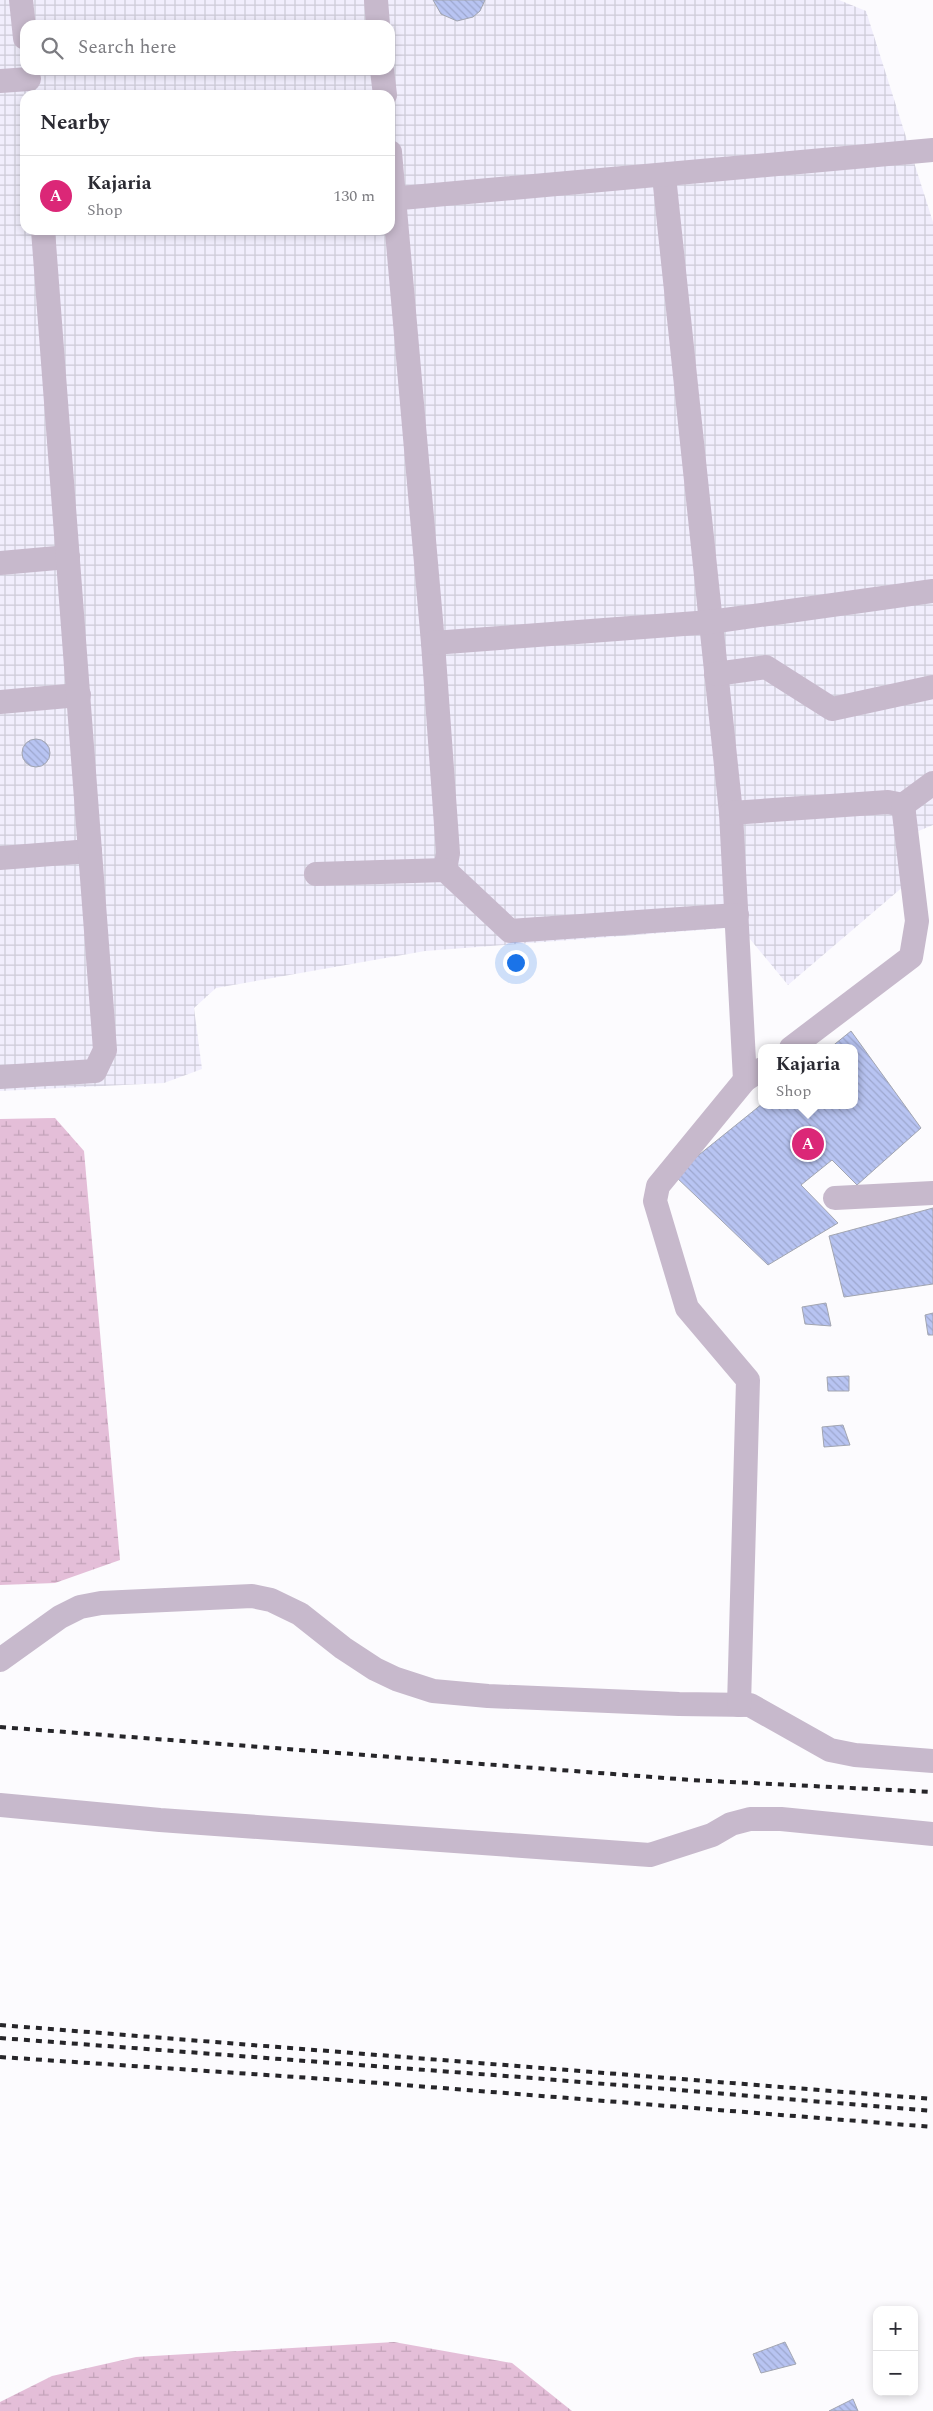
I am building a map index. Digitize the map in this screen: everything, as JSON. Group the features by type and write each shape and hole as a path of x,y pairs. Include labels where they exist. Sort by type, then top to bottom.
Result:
{"street":[{"path":"22,0 24,20"},
{"path":"376,0 378,20"},
{"path":"383,75 384,90"},
{"path":"0,81 29,81"},
{"path":"395,199 664,176 933,150"},
{"path":"664,176 731,813 737,915 753,1074 658,1186 655,1201 687,1308 748,1380 740,1705"},
{"path":"395,232 432,643 448,853 445,870"},
{"path":"0,1077 95,1071 105,1050 43,235"},
{"path":"0,563 68,557"},
{"path":"432,643 710,622 933,591"},
{"path":"716,674 766,667 832,709 933,687"},
{"path":"0,702 79,695"},
{"path":"731,813 888,802 903,805 933,783"},
{"path":"796,1044 911,957 917,921 903,805"},
{"path":"0,858 90,851"},
{"path":"316,874 445,870 510,931 737,915"},
{"path":"835,1198 933,1193"},
{"path":"0,1660 45,1626 80,1608 101,1603 252,1596 272,1600 300,1614 336,1643 375,1669 396,1679 433,1691 488,1696 750,1705 830,1750 855,1755 933,1761"},
{"path":"0,1805 160,1820 650,1855 704,1838 731,1824 750,1819 781,1819 933,1834"}],"shaded area":[{"path":"0,0 839,0 866,11 933,222 933,825 916,832 918,874 788,985 740,927 425,951 216,988 194,1008 202,1069 164,1083 0,1091"}],"green space":[{"path":"55,1118 84,1151 120,1560 55,1583 0,1585 0,1119"},
{"path":"394,2342 512,2363 572,2411 0,2411 0,2402 52,2376 136,2357"}],"building":[{"path":"433,0 485,0 480,11 473,17 457,21 441,14"},
{"path":"36,739 46,743 50,753 46,763 36,767 26,763 22,753 26,743"},
{"path":"851,1031 921,1128 857,1185 832,1160 801,1185 838,1223 768,1265 674,1175 758,1107 758,1109 858,1109 858,1044 835,1044"},
{"path":"933,1208 933,1284 844,1297 829,1236"},
{"path":"826,1303 831,1326 805,1324 802,1307"},
{"path":"933,1313 933,1335 928,1335 925,1315"},
{"path":"849,1376 849,1391 828,1391 827,1377"},
{"path":"843,1425 850,1445 824,1447 822,1427"},
{"path":"785,2342 796,2364 761,2373 753,2354"},
{"path":"853,2399 858,2411 829,2411"}],"railway":[{"path":"0,1727 691,1780 933,1792"},
{"path":"0,2025 933,2099"},
{"path":"0,2038 533,2078 933,2111"},
{"path":"0,2057 341,2080 933,2127"}],"place":[{"name":"Kajaria","path":"808,1144"}]}
